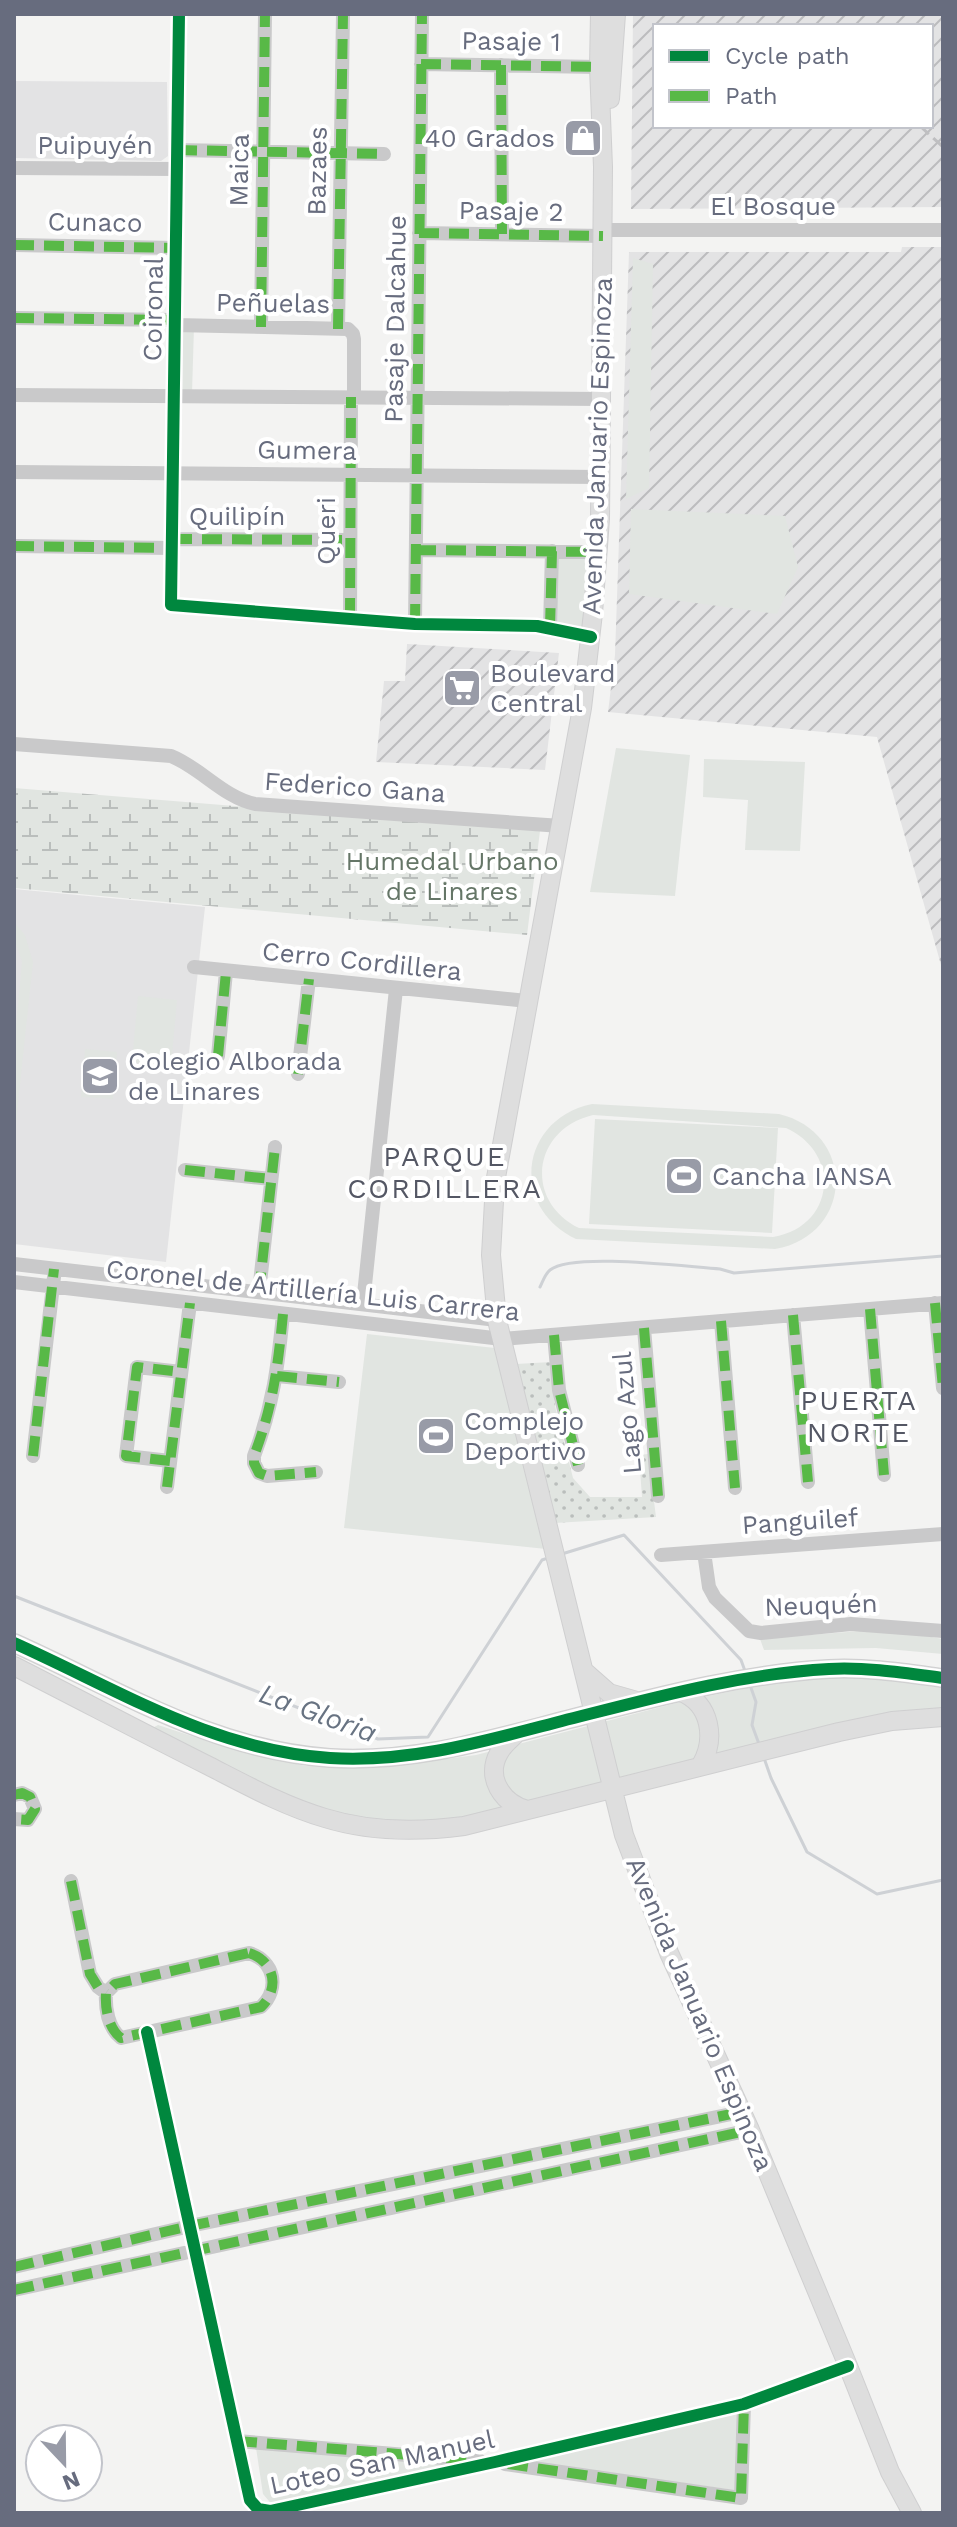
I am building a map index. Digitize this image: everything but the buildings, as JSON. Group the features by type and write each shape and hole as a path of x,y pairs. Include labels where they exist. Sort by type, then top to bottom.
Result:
{"main road":[{"name":"Avenida Januario Espinoza","path":"600,14 603,167 598,552 582,708 492,1207 491,1255 497,1320 624,1835 651,1910 750,2130 890,2472 912,2513"},
{"name":"Avenida Januario Espinoza","path":"603,167 616,14"},
{"path":"14,1643 172,1719 231,1741 274,1751 343,1758 414,1755 465,1747 681,1692 759,1677 831,1669 943,1678"},
{"path":"14,1666 238,1781 327,1819 369,1827 440,1829 487,1821 778,1746 880,1723 943,1717"},
{"path":"582,1669 609,1693 640,1702"},
{"path":"681,1692 697,1701 707,1722 710,1742 701,1765"},
{"path":"517,1733 499,1752 495,1773 497,1785 507,1801 527,1810"},
{"path":"573,1798 590,1801 605,1809 624,1835"}],"street":[{"name":"Coironal","path":"179,14 171,605 350,618"},
{"name":"Maica","path":"261,327 265,14"},
{"name":"Bazaes","path":"338,329 343,14"},
{"name":"Pasaje Dalcahue","path":"415,624 422,14"},
{"name":"Pasaje 1","path":"421,64 599,67"},
{"path":"501,65 502,234"},
{"path":"177,150 384,154"},
{"name":"Puipuyén","path":"14,168 177,169"},
{"name":"El Bosque","path":"602,233 943,230"},
{"name":"Pasaje 2","path":"419,233 602,233"},
{"name":"Cunaco","path":"14,245 176,248"},
{"name":"Peñuelas","path":"14,318 348,329 353,334 352,397"},
{"path":"14,395 601,399"},
{"name":"Queri","path":"350,618 352,397"},
{"name":"Gumera","path":"14,472 600,477"},
{"name":"Quilipín","path":"14,546 350,540"},
{"path":"416,550 598,552"},
{"name":"Avenida Januario Espinoza","path":"550,628 552,551"},
{"path":"350,618 415,624 537,626 591,637"},
{"name":"Federico Gana","path":"14,744 171,756 241,800 255,804 561,826"},
{"name":"Cerro Cordillera","path":"194,967 527,1001"},
{"path":"218,1056 226,972"},
{"path":"298,1074 309,979"},
{"path":"363,1304 396,989"},
{"path":"259,1292 275,1147"},
{"path":"185,1170 271,1179"},
{"name":"Coronel de Artillería Luis Carrera","path":"14,1264 497,1320"},
{"path":"33,1456 54,1269"},
{"name":"Coronel de Artillería Luis Carrera","path":"14,1282 502,1339 939,1303"},
{"path":"307,1316 311,1298"},
{"path":"167,1487 190,1303"},
{"path":"939,1303 943,1388"},
{"path":"870,1309 884,1475"},
{"path":"283,1314 277,1376 270,1410 254,1456 256,1469 267,1476 316,1472"},
{"path":"445,1333 447,1314"},
{"path":"793,1315 808,1482"},
{"path":"721,1321 735,1488"},
{"name":"Lago Azul","path":"644,1328 658,1496"},
{"path":"554,1335 559,1390 578,1465"},
{"path":"170,1461 126,1456 137,1367 181,1372"},
{"path":"277,1376 339,1382"},
{"name":"Panguilef","path":"661,1555 943,1534"},
{"name":"Neuquén","path":"704,1552 709,1587 715,1598 749,1631 761,1633 851,1624 943,1631"},
{"path":"14,1795 22,1793 30,1797 35,1809 28,1820 14,1819"},
{"path":"71,1881 90,1974 106,1993"},
{"path":"249,1953 270,1968 273,1988 261,2007 121,2038 115,2033 106,1993 115,1984 249,1953"},
{"name":"Loteo San Manuel","path":"147,2032 250,2500 258,2509 270,2511 744,2404 848,2366"},
{"path":"14,2267 190,2226 741,2112"},
{"path":"14,2290 750,2130"},
{"name":"Loteo San Manuel","path":"237,2441 495,2462 741,2498 744,2404"}],"shaded area":[{"path":"633,14 943,14 943,207 631,209"},
{"path":"14,81 167,82 168,156 161,161 14,158"},
{"path":"902,247 943,247 943,972 877,737 608,712 615,655 629,252 901,252"},
{"path":"407,644 559,653 545,770 376,762 384,681 405,681"},
{"name":"Colegio Alborada de Linares","path":"14,889 205,907 166,1262 14,1244"}],"green space":[{"path":"633,258 653,264 649,488 626,499"},
{"path":"194,327 192,393 177,394 178,328"},
{"path":"631,509 785,516 798,567 777,614 629,594"},
{"path":"555,554 594,557 587,634 553,625"},
{"path":"616,748 690,755 675,896 590,892"},
{"path":"704,759 805,762 800,851 745,850 748,800 703,797"},
{"name":"Humedal Urbano de Linares","path":"14,788 540,831 527,935 14,888"},
{"path":"14,922 25,935 33,962 14,1141 14,1046 22,962 14,938"},
{"path":"138,996 177,1000 171,1066 132,1062"},
{"path":"85,1049 117,1052 113,1099 81,1097"},
{"path":"592,1104 779,1114 804,1125 822,1141 833,1161 836,1183 832,1205 820,1225 801,1240 775,1249 576,1239 554,1225 540,1207 533,1186 532,1165 538,1145 550,1127 568,1113","holes":["593,1115 786,1128 804,1139 816,1154 823,1171 824,1188 819,1205 809,1219 794,1230 773,1237 579,1228 561,1216 549,1200 543,1184 542,1166 547,1150 558,1135 573,1123"]},
{"name":"Cancha IANSA","path":"595,1119 778,1128 772,1233 589,1224"},
{"name":"Complejo Deportivo","path":"367,1334 495,1348 546,1549 344,1528"},
{"path":"551,1362 555,1406 573,1478 590,1497 642,1497 639,1455 648,1454 656,1517 555,1523 516,1364"},
{"path":"860,1631 943,1639 943,1654 876,1648 764,1650 760,1639"},
{"path":"817,1677 873,1678 943,1688 943,1711 495,1815 409,1823 355,1817 303,1804 149,1730 158,1725 213,1743 306,1766 384,1767 476,1755 680,1702"},
{"path":"740,2413 735,2490 519,2461"},
{"path":"256,2448 467,2463 274,2507 263,2494"}],"waterway":[{"path":"540,1287 550,1270 582,1262 658,1264 734,1273 943,1256"},
{"name":"La Gloria","path":"565,1553 624,1535 741,1660 745,1671"},
{"name":"La Gloria","path":"14,1596 378,1739 428,1737 545,1559"},
{"name":"La Gloria","path":"750,1685 756,1702 752,1725 759,1744"},
{"name":"La Gloria","path":"764,1758 807,1852 877,1894 943,1880"}],"railway":[{"path":"922,128 943,147"}],"marked path":[{"path":"261,327 265,14"},
{"path":"338,329 343,14"},
{"path":"415,624 422,14"},
{"path":"421,64 599,67"},
{"path":"501,65 502,234"},
{"path":"177,150 384,154"},
{"path":"419,233 603,236"},
{"path":"14,245 176,248"},
{"path":"14,318 175,320"},
{"path":"350,618 351,397"},
{"path":"172,539 350,540"},
{"path":"14,546 172,548"},
{"path":"416,550 598,552"},
{"path":"550,628 552,551"},
{"path":"218,1056 226,972"},
{"path":"298,1074 309,979"},
{"path":"259,1292 275,1147"},
{"path":"185,1170 271,1179"},
{"path":"33,1456 54,1269"},
{"path":"167,1487 190,1303"},
{"path":"935,1303 943,1388"},
{"path":"870,1309 884,1475"},
{"path":"283,1314 274,1386 254,1463 259,1473 267,1476 316,1472"},
{"path":"793,1315 808,1482"},
{"path":"721,1321 735,1488"},
{"path":"644,1328 658,1496"},
{"path":"554,1335 559,1390 578,1465"},
{"path":"170,1461 126,1456 137,1367 181,1372"},
{"path":"277,1376 339,1382"},
{"path":"14,1795 22,1793 30,1797 35,1809 28,1820 14,1819"},
{"path":"71,1881 90,1974 106,1993"},
{"path":"249,1953 265,1962 272,1976 271,1992 261,2007 121,2038 113,2029 107,2011 106,1993 115,1984 249,1953"},
{"path":"14,2267 190,2226 741,2112"},
{"path":"14,2290 750,2130"},
{"path":"508,2464 741,2498 744,2404"},
{"path":"237,2441 473,2460"}],"cycle path":[{"path":"179,14 171,605 415,624 537,626 591,637"},
{"path":"14,1643 129,1698 206,1730 287,1753 330,1758 390,1757 448,1749 661,1696 761,1676 843,1669 943,1678"},
{"path":"147,2032 250,2500 258,2509 270,2511 744,2404 848,2366"}],"place":[{"name":"40 Grados","path":"583,138"},
{"name":"Boulevard Central","path":"462,688"},
{"name":"Colegio Alborada de Linares","path":"100,1076"},
{"name":"Cancha IANSA","path":"684,1176"},
{"name":"Complejo Deportivo","path":"436,1436"}],"district":[{"name":"PARQUE CORDILLERA","path":"445,1172"},
{"name":"PUERTA NORTE","path":"859,1416"}]}
